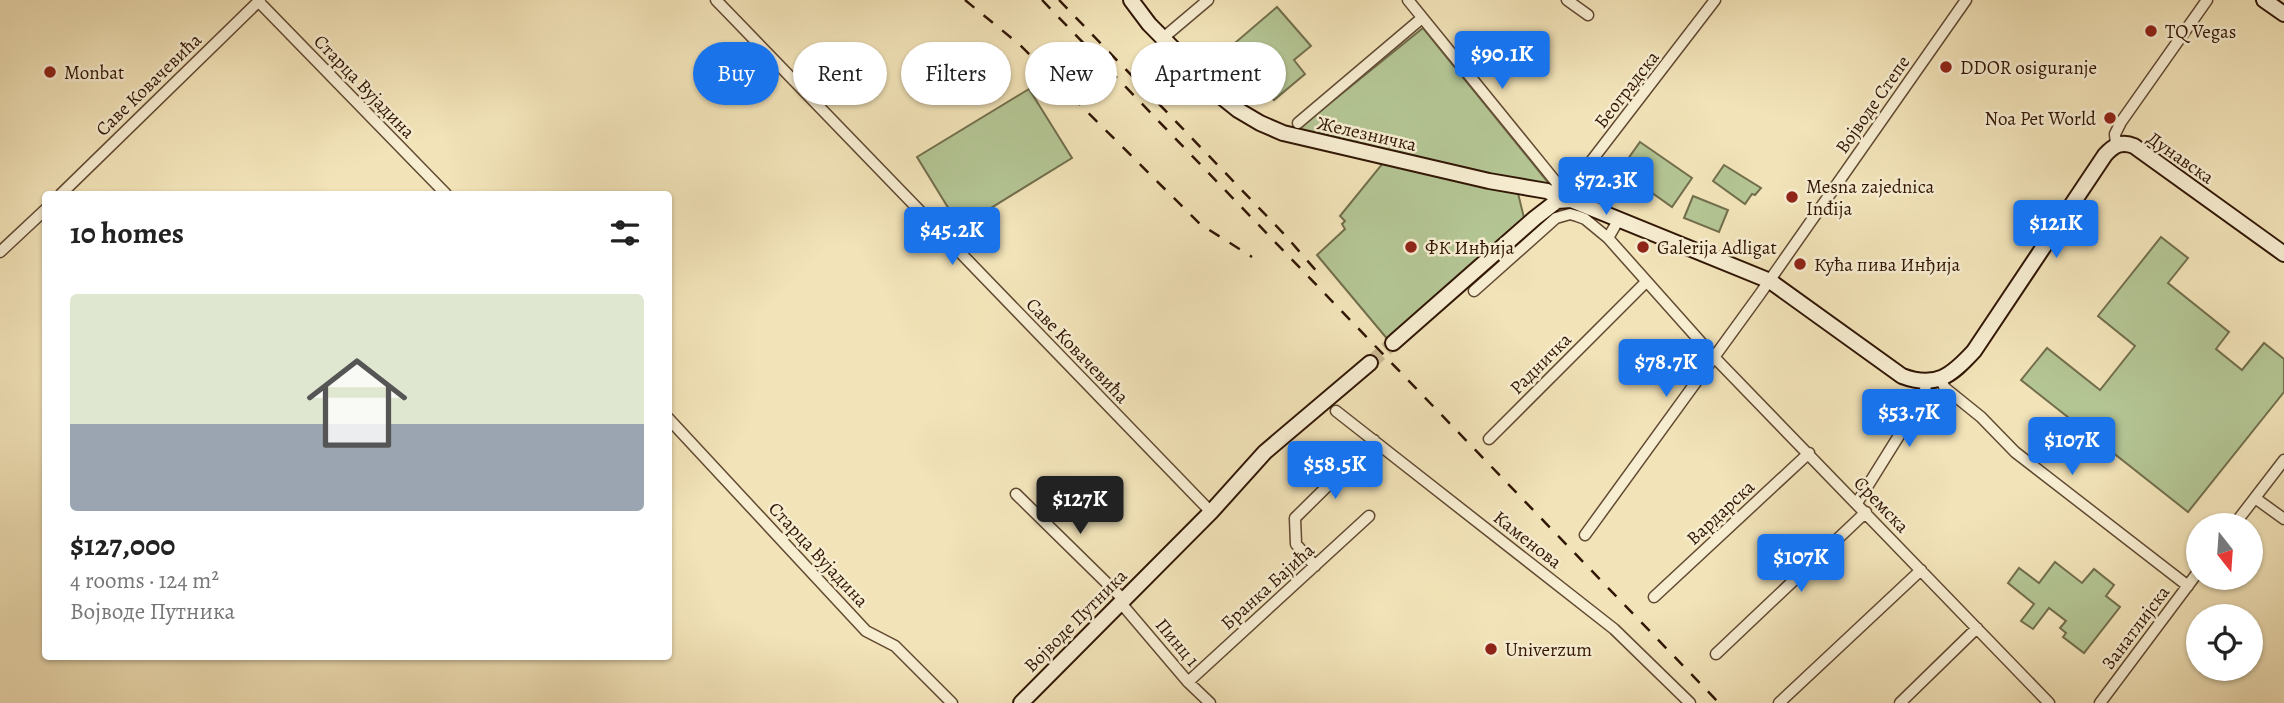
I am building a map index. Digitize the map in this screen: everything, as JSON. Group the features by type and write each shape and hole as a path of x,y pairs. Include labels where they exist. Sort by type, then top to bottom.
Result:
{"main road":[{"name":"Железничка","path":"1131,0 1149,24 1228,102 1249,117 1283,133 1489,181 1547,191 1562,200 1619,219 1770,281"},
{"path":"2264,0 2284,14"},
{"name":"Дунавска","path":"1933,381 1953,372 1975,351 2105,155 2116,145 2134,146 2284,254"},
{"path":"1528,187 1534,199 1535,218"},
{"path":"1393,343 1535,218 1562,200"},
{"path":"1770,281 1902,376 1933,381"},
{"name":"Војводе Путника","path":"1021,703 1210,512 1265,452 1370,363"}],"street":[{"name":"Саве Ковачевића","path":"716,0 1210,512"},
{"path":"1163,38 1208,0"},
{"path":"1408,0 1556,181 1562,200"},
{"path":"1567,0 1588,15"},
{"name":"Београдска","path":"1562,200 1715,0"},
{"name":"Војводе Степе","path":"1585,535 1770,281 1966,0"},
{"path":"2116,145 2115,134 2121,121 2207,0"},
{"name":"Саве Ковачевића","path":"64,191 259,1"},
{"name":"Старца Вујадина","path":"259,1 443,191"},
{"path":"1298,123 1422,18"},
{"path":"0,252 42,213"},
{"name":"Сремска","path":"1474,291 1548,224 1564,215 1577,215 1585,219 1608,238 1715,358 2049,703"},
{"path":"1608,238 1619,219"},
{"name":"Радничка","path":"1489,439 1646,282"},
{"path":"1857,503 1933,381 1981,417 2022,458 2186,584"},
{"name":"Каменова","path":"1336,411 1614,628 1690,703"},
{"name":"Старца Вујадина","path":"672,422 866,631 895,646 952,703"},
{"path":"1315,566 1296,544 1295,518 1374,440"},
{"name":"Вардарска","path":"1654,597 1809,453"},
{"path":"2243,513 2284,460"},
{"name":"Пинц 1","path":"1016,494 1122,600 1188,681 1210,703"},
{"path":"2255,498 2284,519"},
{"path":"1716,654 1866,512"},
{"name":"Бранка Бајића","path":"1188,681 1369,516"},
{"path":"1779,703 1921,570"},
{"name":"Занатлијска","path":"2100,703 2186,589"},
{"path":"1900,703 1977,628"}],"green space":[{"path":"1277,7 1311,46 1294,60 1305,74 1286,90 1286,42 1236,42"},
{"path":"1423,28 1555,191 1298,129"},
{"path":"1025,91 1025,105 1039,105 1072,158 960,227 917,157 1003,105 1011,105 1011,100"},
{"path":"1640,142 1692,178 1672,207 1620,170"},
{"name":"ФК Инђија","path":"1387,158 1517,189 1525,222 1389,341 1317,255 1345,229 1342,224 1345,221 1340,216"},
{"path":"1724,165 1761,188 1755,195 1752,194 1745,204 1713,181"},
{"path":"1693,196 1728,210 1719,232 1684,218"},
{"path":"2161,237 2188,258 2168,283 2229,332 2216,349 2242,370 2264,343 2284,359 2284,392 2188,512 2021,380 2047,348 2100,390 2135,346 2098,316"},
{"path":"2055,562 2082,583 2094,569 2114,585 2106,596 2120,607 2084,653 2063,637 2066,633 2060,628 2066,621 2049,608 2033,629 2021,621 2034,604 2008,583 2019,568 2039,583"}],"tunnel":[{"path":"1370,363 1393,343"}],"railway":[{"path":"965,0 1020,45 1200,224 1252,257"},
{"path":"1042,0 1719,703"},
{"path":"1059,0 1285,235 1319,274"}],"place":[{"name":"TQ Vegas","path":"2151,31"},
{"name":"DDOR osiguranje","path":"1946,67"},
{"name":"Monbat","path":"50,72"},
{"name":"Noa Pet World","path":"2110,118"},
{"name":"Mesna zajednica Inđija","path":"1792,197"},
{"name":"ФК Инђија","path":"1411,247"},
{"name":"Galerija Adligat","path":"1643,247"},
{"name":"Кућа пива Инђија","path":"1800,264"},
{"name":"Univerzum","path":"1491,649"}]}
